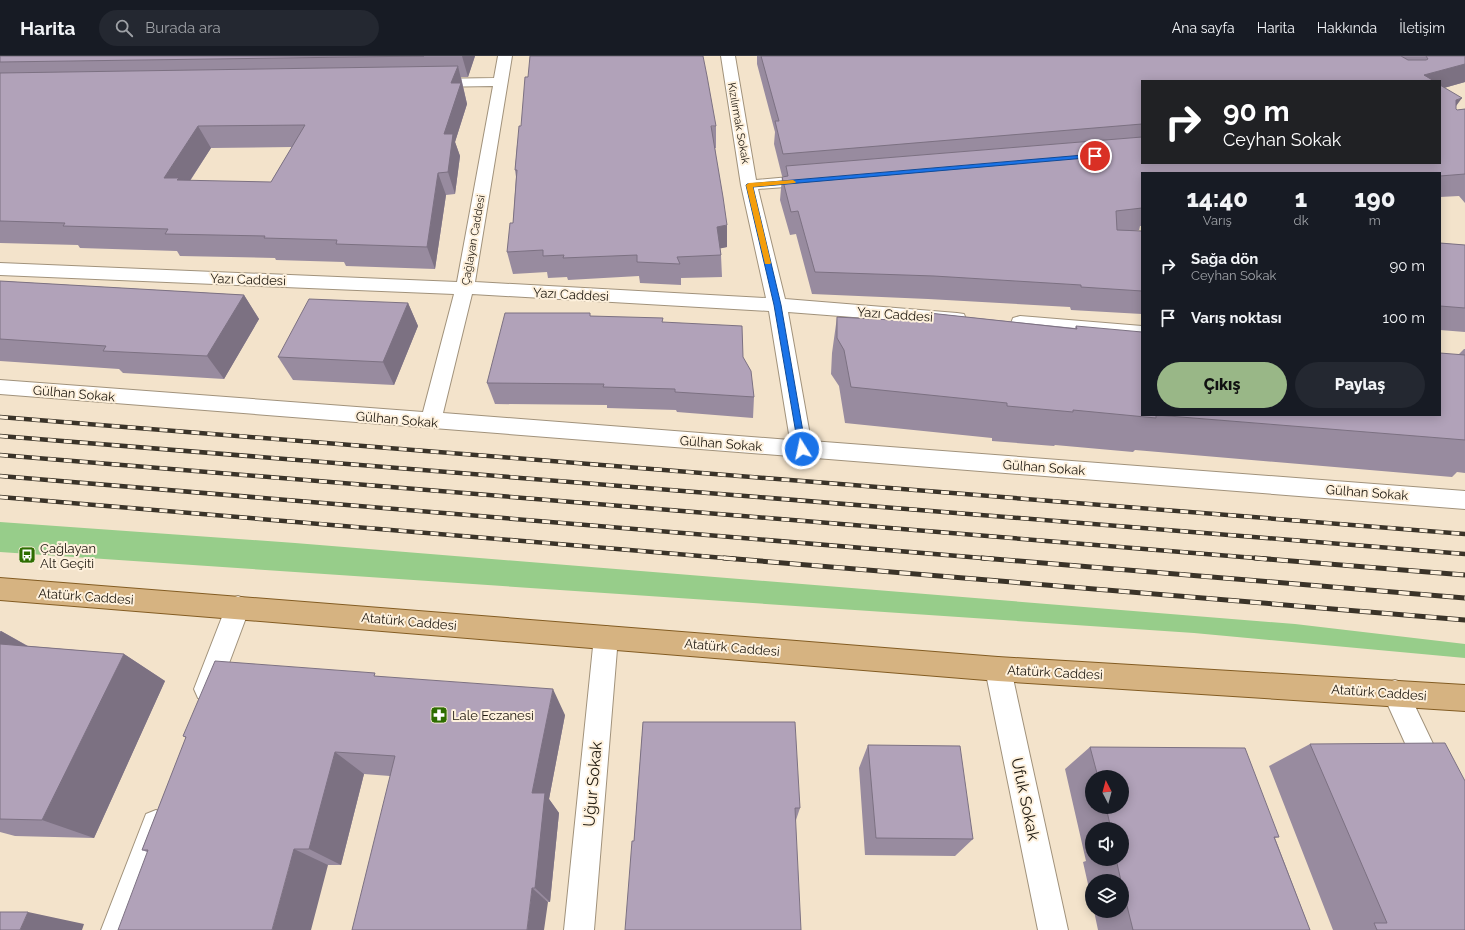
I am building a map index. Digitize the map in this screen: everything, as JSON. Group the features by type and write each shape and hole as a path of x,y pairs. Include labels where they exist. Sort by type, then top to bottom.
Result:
{"main road":[{"name":"Atatürk Caddesi","path":"0,589 998,669 1395,692 1465,698"}],"street":[{"name":"Çağlayan Caddesi","path":"431,421 465,288 505,56"},
{"name":"Kızılırmak Sokak","path":"728,56 749,185 777,305 802,449"},
{"path":"421,83 500,82"},
{"path":"749,185 828,179"},
{"name":"Yazı Caddesi","path":"0,269 465,288 777,305 976,320"},
{"path":"999,322 1141,333"},
{"name":"Gülhan Sokak","path":"0,387 1465,500"},
{"path":"199,711 238,607"},
{"name":"Uğur Sokak","path":"579,930 606,637"},
{"name":"Ufuk Sokak","path":"998,669 1053,930"},
{"path":"1395,692 1442,791"},
{"path":"116,930 166,799"}],"green space":[{"path":"0,522 295,543 1295,624 1465,644 1465,658 1194,633 0,552"}],"building":[{"path":"0,56 424,56 0,62"},
{"path":"530,56 703,56 716,126 711,126 727,225 717,227 721,255 677,257 680,264 637,262 637,255 563,258 564,255 543,256 543,250 507,252 510,223 513,223 517,170 515,170 519,126 521,126 525,77 528,77"},
{"path":"761,56 1401,56 1408,60 1426,60 1428,59 1426,56 1465,56 1465,64 1424,75 1432,80 1141,80 1141,124 783,154 775,121 779,121"},
{"path":"458,66 451,83 461,83 444,134 453,134 448,172 438,173 427,247 336,244 337,240 264,238 265,236 165,234 168,229 63,226 65,223 0,221 0,73","holes":["305,125 271,182 177,180 179,178 164,178 198,126"]},
{"path":"1441,86 1462,98 1456,100 1457,110 1465,109 1465,174 1441,176 1441,172 1141,172 1141,208 1116,211 1117,230 1141,231 1141,291 1081,287 1081,285 934,276 815,272 798,211 791,212 782,177 788,176 786,166 1141,137 1141,164 1441,164"},
{"path":"1441,243 1465,245 1465,308 1441,306"},
{"path":"0,281 244,295 207,356 103,351 106,346 0,339"},
{"path":"309,299 408,303 383,362 278,357"},
{"path":"505,313 590,313 590,316 663,318 662,322 742,326 743,357 751,371 754,397 675,392 675,389 603,387 604,384 487,383"},
{"path":"929,313 1077,329 1076,326 1141,332 1141,416 1156,416 1156,418 1073,410 1073,412 1007,406 1007,403 851,387 844,350 837,338 837,317 929,322"},
{"path":"1441,353 1465,355 1465,440 1168,416 1441,416"},
{"path":"0,644 124,654 42,820 0,819"},
{"path":"215,661 375,673 374,676 553,689 532,793 545,793 535,888 532,888 527,930 352,930 395,756 335,752 309,849 294,849 272,930 118,930 148,850 142,850 186,737 183,736"},
{"path":"643,722 795,722 800,808 795,808 801,930 625,930 632,841 634,841"},
{"path":"1445,743 1465,781 1465,930 1377,930 1374,923 1387,923 1310,744"},
{"path":"868,745 960,746 973,839 876,838"},
{"path":"1090,747 1245,748 1279,837 1274,837 1310,930 1133,930 1129,914 1129,874 1119,874 1118,866 1129,866 1129,822 1109,822 1108,814 1129,814 1129,770 1096,770"},
{"path":"0,912 28,912 20,930 0,930"}],"railway":[{"path":"0,417 1465,534"},
{"path":"0,436 1465,554"},
{"path":"0,455 1267,559"},
{"path":"0,476 985,558"},
{"path":"0,497 736,559"},
{"path":"724,558 1465,620"},
{"path":"985,558 1465,598"},
{"path":"985,558 994,559"},
{"path":"1255,558 1465,575"}],"slow traffic":[{"path":"768,263 749,185 793,182"}],"place":[{"name":"Çağlayan Alt Geçiti","path":"27,555"},
{"name":"Lale Eczanesi","path":"439,715"}],"route":[{"path":"802,449 777,305 749,185 1095,156"}]}
